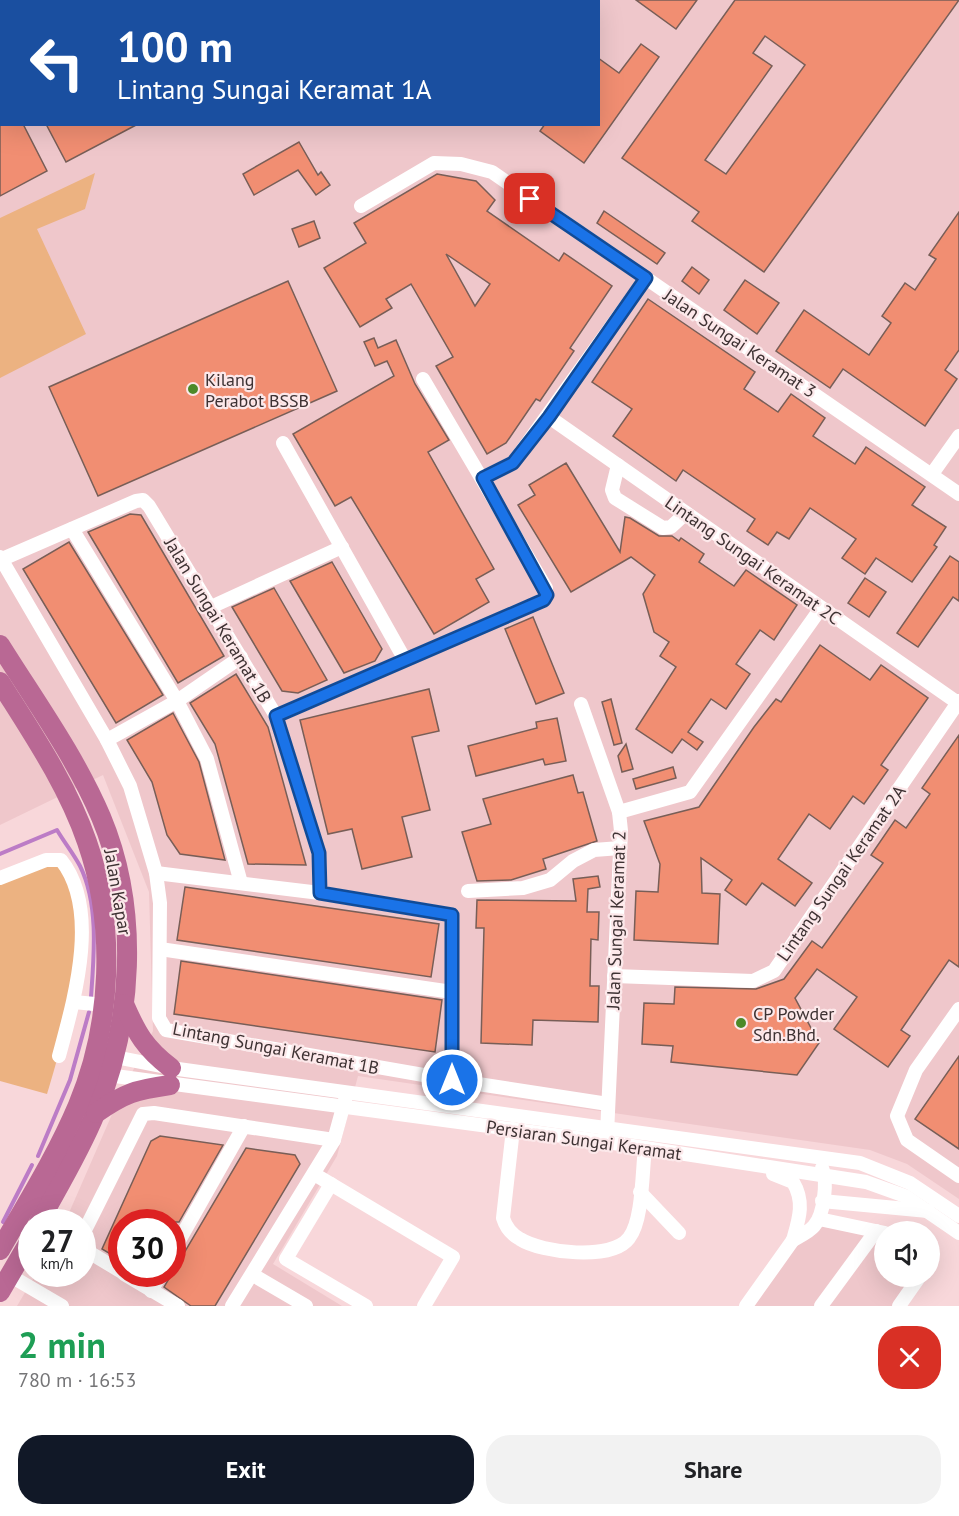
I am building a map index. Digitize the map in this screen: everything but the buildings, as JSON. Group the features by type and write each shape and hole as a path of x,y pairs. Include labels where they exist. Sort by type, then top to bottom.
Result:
{"highway":[{"name":"Jalan Kapar","path":"0,645 72,761 100,817 113,851 126,920 127,972 124,1004 101,1064 0,1250"},
{"name":"Jalan Kapar","path":"0,682 56,773 87,842 104,914 105,1005 96,1113 46,1209"},
{"path":"96,1113 120,1096 170,1076 149,1051 124,1004"},
{"path":"5,1284 18,1262"}],"street":[{"name":"Jalan Sungai Keramat 3","path":"361,206 434,163 461,164 492,172 959,494"},
{"path":"483,478 513,463 549,417 646,278"},
{"path":"276,716 544,600 547,595 483,478 423,379"},
{"name":"Lintang Sungai Keramat 2C","path":"549,417 958,702"},
{"path":"932,474 959,436"},
{"path":"283,443 405,660"},
{"path":"618,465 612,490 615,498 663,528 671,527 686,513"},
{"name":"Jalan Sungai Keramat 1B","path":"0,559 143,500 211,607 276,716 319,853 320,893"},
{"path":"72,529 177,701 207,759 241,883"},
{"path":"211,607 342,547"},
{"name":"Lintang Sungai Keramat 1B","path":"0,559 107,740 130,786 156,873 160,903 159,1018 166,1030 452,1080 608,1104"},
{"path":"619,812 690,792 821,608"},
{"path":"107,740 177,701 241,657"},
{"name":"Lintang Sungai Keramat 2A","path":"614,976 753,981 774,971 958,702"},
{"name":"Jalan Sungai Keramat 2","path":"581,704 619,812 620,848 607,1142"},
{"path":"468,891 523,888 550,880 573,861 594,850 620,848"},
{"path":"0,878 46,860 61,860 72,873 81,919 82,942 74,1002 59,1056"},
{"path":"156,873 320,893 452,915 452,1080"},
{"path":"160,948 452,992"},
{"path":"74,1002 105,1005"},
{"path":"959,1009 916,1070 897,1116 907,1140 959,1176"},
{"name":"Persiaran Sungai Keramat","path":"101,1064 344,1107 607,1142 886,1188 930,1211 959,1233"},
{"name":"Persiaran Sungai Keramat","path":"101,1064 170,1076 346,1092 860,1163 910,1183 959,1216"},
{"path":"232,1306 334,1140 346,1092"},
{"path":"96,1209 143,1114 154,1113 334,1140"},
{"path":"186,1228 244,1126"},
{"path":"513,1130 503,1218 507,1229 520,1239 556,1249 586,1253 611,1250 628,1240 636,1227 645,1148"},
{"path":"776,1150 824,1170 819,1219 813,1228 793,1240"},
{"path":"735,1162 793,1182 801,1206 793,1240 746,1306"},
{"path":"315,1174 453,1257 424,1306"},
{"path":"331,1184 286,1259 366,1306"},
{"path":"640,1192 679,1233"},
{"path":"822,1201 930,1211"},
{"path":"819,1219 874,1231"},
{"path":"822,1306 874,1240"},
{"path":"253,1275 306,1306"},
{"path":"5,1284 62,1306"},
{"path":"145,1287 178,1306"},
{"path":"151,1291 153,1287"},
{"path":"899,1306 912,1287"}],"shaded area":[{"path":"600,0 959,0 959,1199 907,1164 870,1150 358,1076 337,1156 273,1264 342,1306 17,1306 28,1287 96,1287 96,1209 71,1209 120,1096 153,1031 149,892 103,775 0,825 0,126 600,126"},
{"path":"95,173 85,209 37,229 86,334 0,378 0,218"},
{"path":"53,863 63,865 72,890 77,918 77,948 69,1010 47,1094 0,1081 0,883"},
{"path":"820,1222 874,1234 874,1287 909,1287 896,1306 751,1306 796,1243"}],"waterway":[{"path":"0,854 57,830 80,866 93,913 94,948 91,997"},
{"path":"38,1156 70,1080 89,1012"},
{"path":"3,1222 32,1165"}],"place":[{"name":"Kilang Perabot BSSB","path":"193,389"},
{"name":"CP Powder Sdn.Bhd.","path":"741,1023"}],"route":[{"path":"452,1080 452,915 320,893 319,853 276,716 544,600 547,595 546,588 483,478 513,463 549,417 646,278 530,199"}]}
